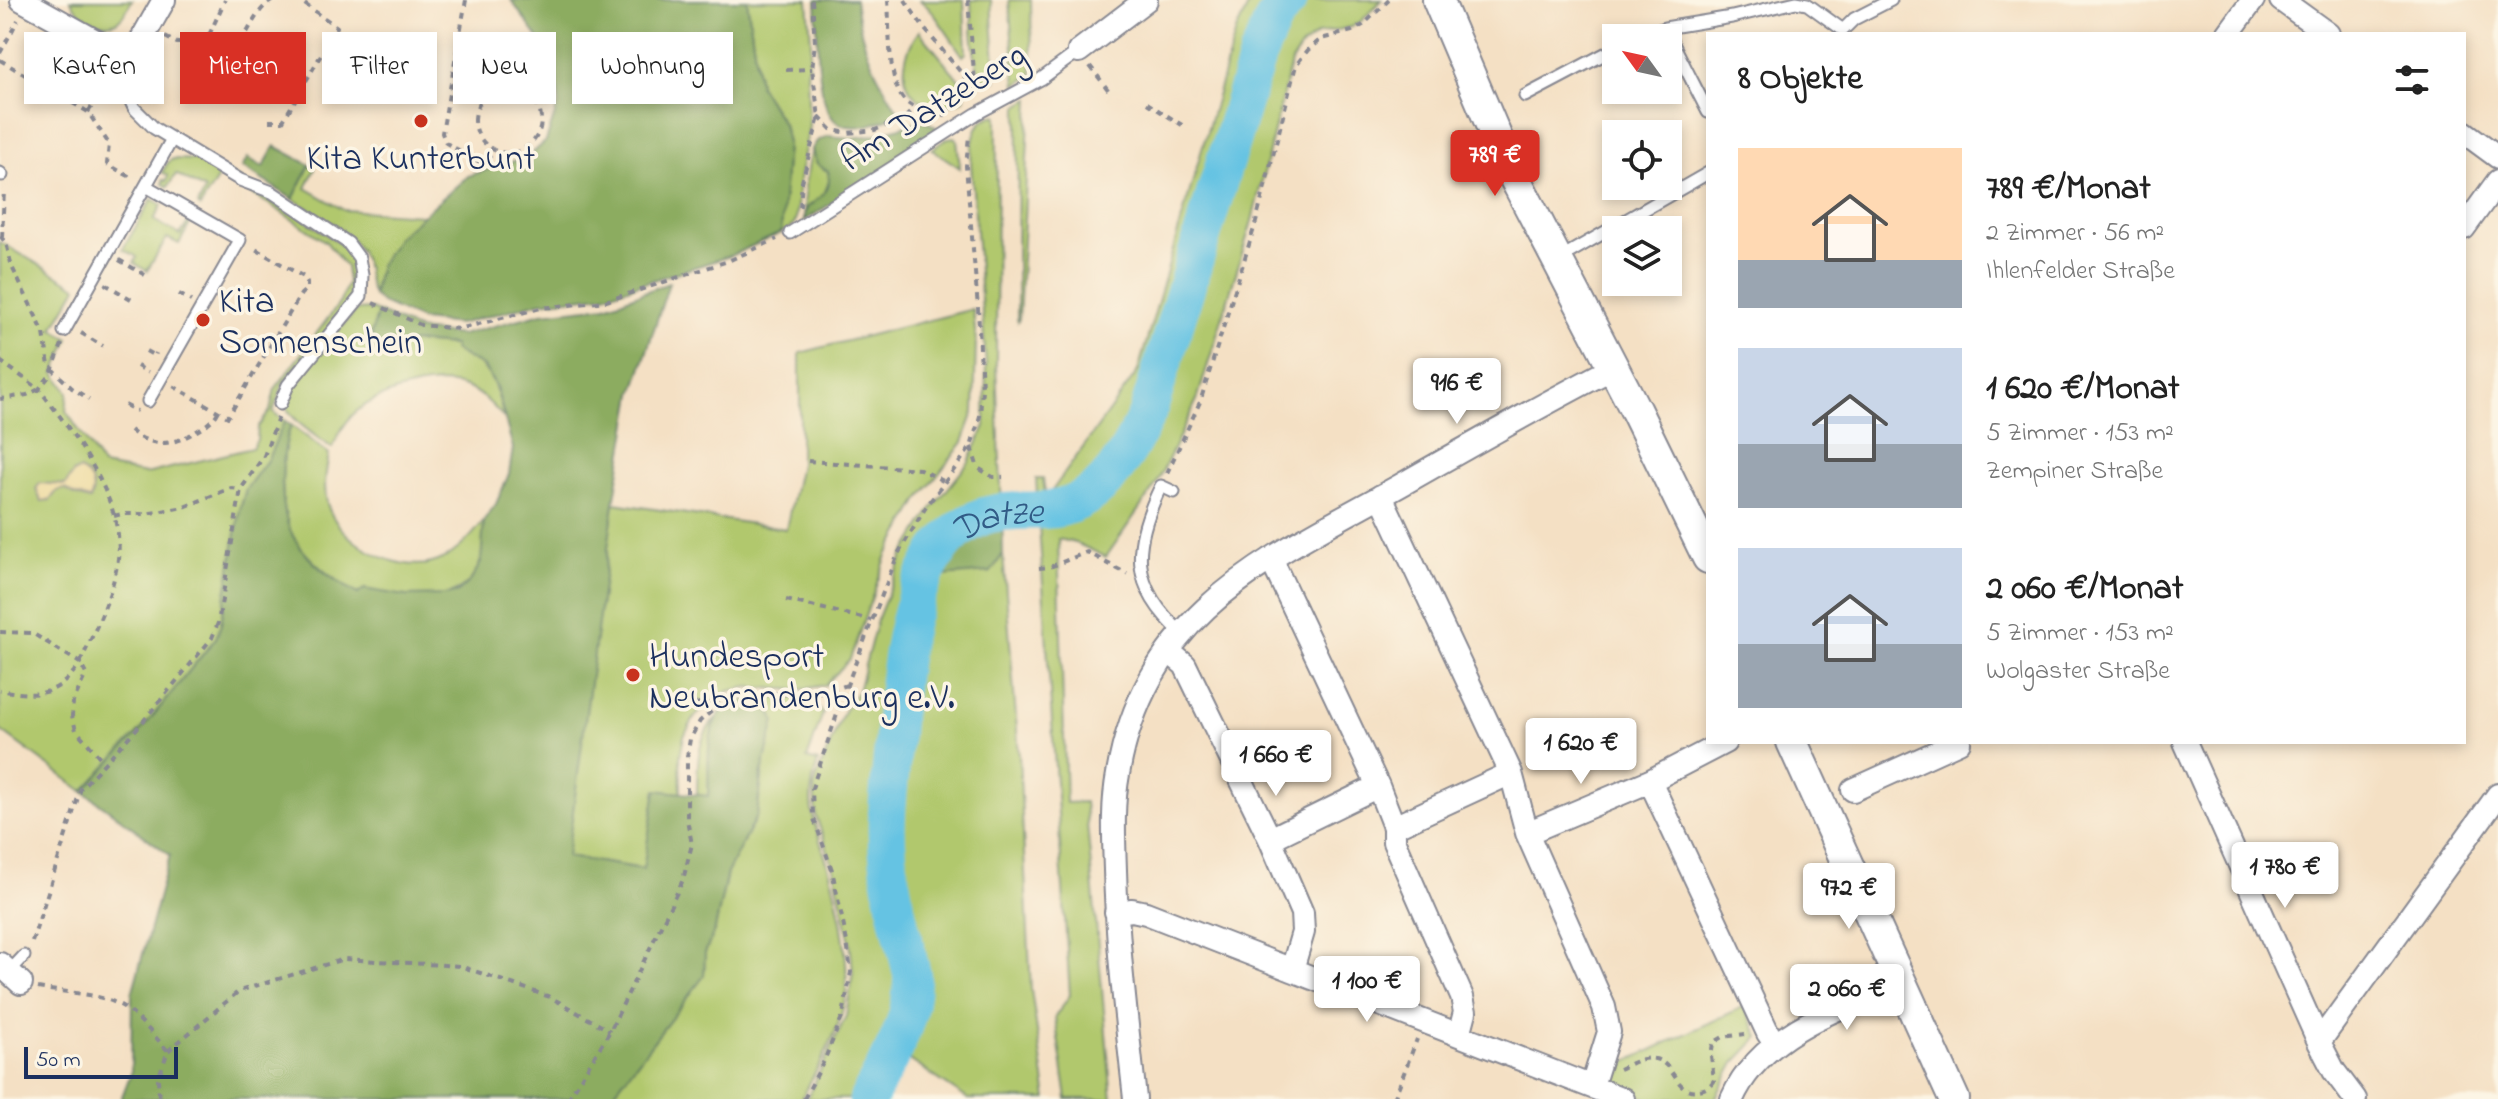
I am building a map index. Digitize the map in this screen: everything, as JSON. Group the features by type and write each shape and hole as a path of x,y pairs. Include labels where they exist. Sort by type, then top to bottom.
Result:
{"main road":[{"path":"1438,0 1510,169 1706,554"},
{"path":"1793,744 1954,1099"}],"street":[{"path":"146,32 164,0"},
{"name":"Am Datzeberg","path":"1079,51 1146,0"},
{"path":"2229,32 2253,0"},
{"path":"2281,0 2325,32"},
{"path":"25,2 72,32"},
{"path":"2466,133 2498,157"},
{"path":"2466,225 2498,181"},
{"path":"1135,1099 1116,912 1113,815 1122,751 1140,698 1175,642 1219,595 1271,559 1613,368"},
{"path":"1381,496 1511,773 1527,833 1604,1007 1609,1032 1595,1078"},
{"path":"1271,559 1378,786 1394,827 1394,842 1462,997 1465,1012 1459,1035"},
{"path":"1175,642 1270,839 1302,913 1303,932 1292,970"},
{"path":"1527,833 1650,781 1721,744"},
{"path":"1853,790 1955,744"},
{"path":"2186,744 2319,1042 2334,1071 2355,1099"},
{"path":"1394,827 1511,773"},
{"path":"1650,781 1770,1035"},
{"path":"1270,839 1378,786"},
{"path":"2319,1042 2498,795"},
{"path":"1116,912 1132,910 1146,913 1459,1035 1595,1078 1623,1099"},
{"path":"1770,1035 1792,1032 1901,984"},
{"path":"1732,1099 1770,1035"}],"lane":[{"path":"1682,25 1796,2 1807,4 1846,32 1854,19 1891,0"},
{"name":"Am Datzeberg","path":"794,231 976,114 1041,79 1079,51"},
{"path":"1525,96 1602,55"},
{"path":"1682,61 1706,108"},
{"path":"132,104 154,128 240,180 272,192 348,243 359,258 361,296 288,385 280,404"},
{"path":"65,328 172,139"},
{"path":"1556,260 1706,174"},
{"path":"146,186 240,240 148,401"},
{"path":"1174,492 1161,486 1146,516 1140,536 1140,555 1146,586 1175,642"}],"path":[{"path":"210,32 225,0"},
{"path":"248,32 265,4 274,0"},
{"path":"269,121 283,121 337,27 299,0"},
{"path":"466,0 442,133 446,143 480,162 487,160 494,150"},
{"path":"378,306 421,325 459,329 541,308 606,301 728,261 794,231 802,182 819,117 812,69 815,42 812,0"},
{"path":"804,1099 824,1061 848,994 847,960 832,870 813,816 812,788 847,685 898,554 971,447 980,416 982,389 978,308 966,166 968,140 976,114 946,115 914,108 902,98 893,77 888,0"},
{"path":"905,0 923,27 976,90 970,52 968,0"},
{"path":"1161,486 1200,402 1256,222 1296,65 1321,39 1363,25 1389,0"},
{"path":"0,53 25,2"},
{"path":"148,28 180,43"},
{"path":"1079,51 1109,91"},
{"path":"0,60 88,112 109,144 107,164 146,186"},
{"path":"786,70 812,69"},
{"path":"506,87 527,93 540,111 539,132 525,149 504,153 494,150 478,135 476,114 479,103 496,89 506,87"},
{"path":"1147,103 1182,125"},
{"path":"88,112 94,104"},
{"path":"819,117 832,130 848,133 875,130 905,118 914,108"},
{"path":"1,174 5,192 2,198 1,237 44,333 49,366 89,399"},
{"path":"161,379 228,417 301,294 307,289 304,277 240,240"},
{"path":"108,253 145,275"},
{"path":"94,278 131,299"},
{"path":"0,399 27,395 39,389 53,369 65,328 103,346"},
{"path":"0,361 39,389 76,439 101,484 114,516 119,539 118,563 112,587 80,663 60,687 48,692 34,694 0,690"},
{"path":"36,936 76,798 88,779 141,724 212,638 218,623 241,489 264,456 275,430 280,404"},
{"path":"130,430 150,442 172,443 210,422 218,412"},
{"path":"971,447 978,468 993,477 1003,477"},
{"path":"808,461 920,469 945,482"},
{"path":"114,516 184,507 231,488 241,489"},
{"path":"1039,568 1050,567 1087,552 1146,586"},
{"path":"786,600 871,620"},
{"path":"0,632 32,633 80,663 86,674 73,702 76,730 104,762"},
{"path":"568,1099 610,1031 683,880 692,844 687,820 687,757 690,739 700,721 730,696 750,692 807,695 847,685"},
{"path":"670,705 718,703"},
{"path":"159,1099 158,1079 168,1051 239,991 344,959 460,966 550,997 610,1031"},
{"path":"19,973 118,1004 136,1016 168,1051"},
{"path":"1394,1099 1423,1021"},
{"path":"1595,1078 1641,1059 1655,1059 1668,1067 1682,1087 1703,1090 1714,1080 1713,1043 1723,1037 1770,1035"}],"green space":[{"path":"71,0 132,0 121,18 103,24 78,11"},
{"path":"511,0 747,0 759,85 783,124 787,143 781,233 730,256 605,295 540,302 459,324 421,320 382,303 373,295 380,265 398,237 468,176 529,156 546,141 559,102 556,32 534,32"},
{"path":"747,0 808,0 811,42 807,74 809,126 796,220 793,226 781,233 787,143 783,124 759,85"},
{"path":"816,0 855,0 870,60 900,114 855,127 840,124 832,117 822,87"},
{"path":"920,0 964,0 966,53 963,56 932,11"},
{"path":"971,0 991,0 996,80 984,78 977,64"},
{"path":"1009,0 1031,0 1032,75 1016,85"},
{"path":"1251,0 1382,0 1351,27 1318,34 1302,46 1291,62 1252,221 1197,400 1157,483 1106,557 1076,543 1058,539 1066,803 1085,802 1112,1099 1067,1099 1055,1017 1070,995 1036,479 1043,479 1046,499 1138,371 1236,31"},
{"path":"919,31 966,88 964,100 929,104 909,89 905,62"},
{"path":"1030,99 1019,319 1017,323 1018,106"},
{"path":"997,115 996,365 1002,513 980,517 990,572 1003,554 1019,756 1031,990 1047,1099 968,1099 908,1059 885,1099 807,1099 846,1016 853,972 850,942 834,869 816,816 814,788 844,711 858,691 877,620 903,556 931,510 969,462 985,426 986,365 971,164 973,140 978,127 989,117"},
{"path":"923,120 935,126 938,134 804,221 807,208 829,184 828,171 819,165 813,153 817,141 828,136 851,138 874,135"},
{"path":"954,137 957,140 960,168 932,149"},
{"path":"275,146 310,165 293,199 242,167 248,158 263,167"},
{"path":"812,149 817,163 828,171 830,178 823,198 812,204 804,221 805,183"},
{"path":"173,159 203,160 266,193 344,247 352,261 355,282 348,305 284,382 273,412 285,421 268,459 246,489 216,638 144,727 83,791 0,730 0,242 77,287 53,329 69,339 55,373 68,392 66,411 103,466 146,474 252,448 257,440 258,427 270,411 275,389 340,302 348,282 346,267 326,242 269,204 219,176 200,207 198,205 205,190 176,174 168,187 163,184 168,176 162,172"},
{"path":"310,165 315,169 306,188 344,210 423,215 390,250 379,271 373,295 364,259 352,240 293,199"},
{"path":"152,199 162,205 154,220 180,235 191,222 179,244 167,238 147,271 134,263 137,257 123,249"},
{"path":"669,283 633,394 614,503 567,857 643,869 656,790 708,796 710,738 717,717 731,705 755,698 772,713 775,721 761,776 757,815 727,873 715,929 705,953 704,976 609,1099 121,1099 131,1073 132,994 170,855 83,791 144,727 216,638 246,489 268,459 285,421 291,425 284,452 282,484 286,515 296,541 316,564 358,594 364,589 406,596 458,592 471,580 481,562 484,520 496,504 509,474 513,448 496,387 484,367 455,351 453,345 413,342 376,352 371,334 378,312 419,330 461,335 542,313 606,306"},
{"path":"973,309 976,341 974,412 963,442 918,501 887,555 850,659 825,685 799,690 748,687 729,691 714,699 695,717 684,736 680,756 681,793 656,790 644,869 566,857 614,503 786,529 800,464 800,353"},
{"path":"357,310 378,312 371,334 376,351 413,342 453,345 486,372 500,401 504,418 471,390 439,383 394,392 367,404 349,419 332,448 306,428 292,416 286,405 294,385"},
{"path":"291,425 329,454 325,485 327,503 342,530 369,551 401,563 432,563 461,546 484,520 480,563 472,578 460,589 446,595 413,597 364,589 358,594 324,571 296,541 286,515 282,484 284,452"},
{"path":"1002,513 1003,554 991,572 943,576 932,565 961,531 979,520"},
{"path":"755,698 808,698 823,713 807,759 818,762 811,805 833,883 845,945 846,991 840,1019 801,1099 609,1099 704,976 705,953 715,929 727,873 757,815 771,713"},
{"path":"716,718 712,729 708,796 697,795 701,744"},
{"path":"1745,1006 1759,1037 1734,1063 1715,1099 1648,1099 1619,1088 1609,1070"}],"sand":[{"path":"79,470 92,482 90,500 65,489 57,491 50,500 41,501 36,489 40,483 65,485"}],"waterway":[{"name":"Datze","path":"868,1099 899,1039 912,991 912,974 892,885 887,828 898,686 910,618 920,586 934,558 954,534 979,518 1003,512 1065,507 1096,490 1121,462 1148,412 1257,57 1273,20 1289,0"}],"place":[{"name":"Kita Kunterbunt","path":"421,121"},
{"name":"Kita Sonnenschein","path":"203,320"},
{"name":"Hundesport Neubrandenburg e.V.","path":"633,675"}]}
